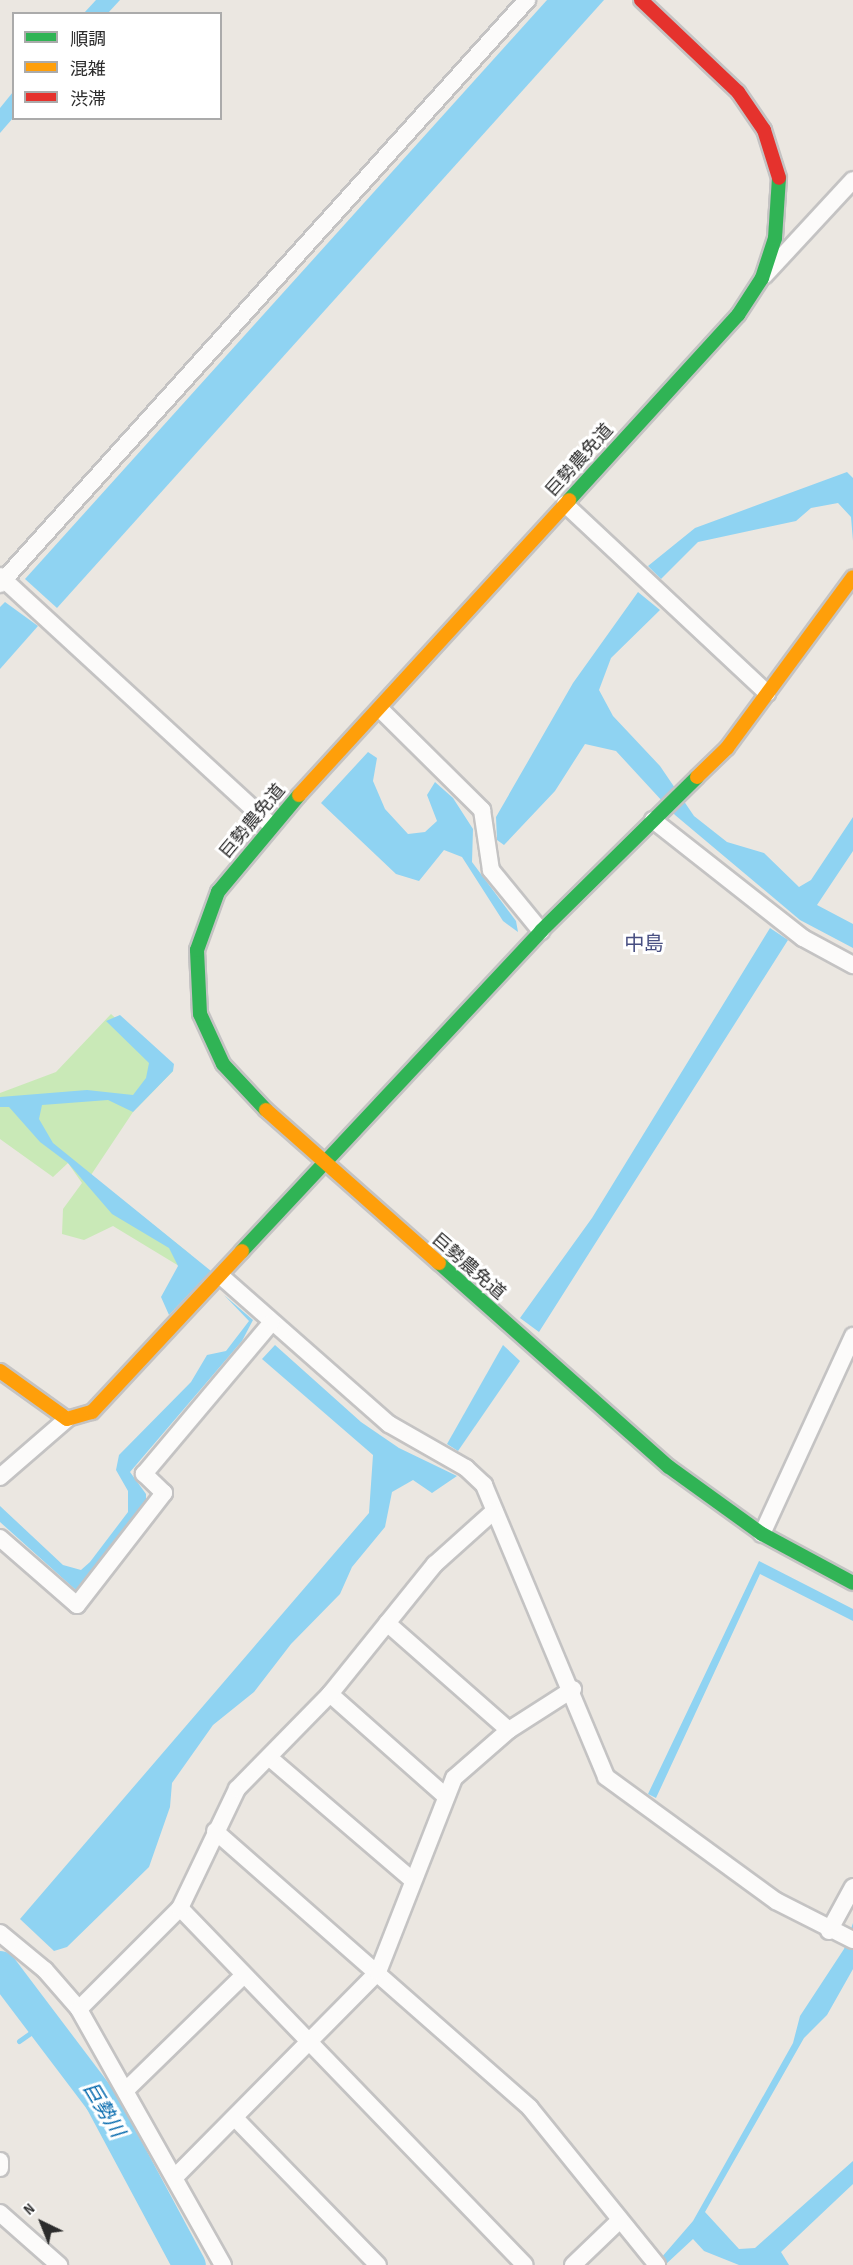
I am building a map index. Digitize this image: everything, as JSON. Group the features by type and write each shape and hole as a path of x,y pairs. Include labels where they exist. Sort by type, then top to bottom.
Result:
{"street":[{"path":"271,825 1,579 527,0"},
{"name":"巨勢農免道","path":"641,0 738,92 764,130 779,177 775,238 762,278 738,315 380,709 271,825 214,902 196,950 200,1014 223,1064 323,1163 669,1467 762,1534 853,1583"},
{"path":"762,278 853,180"},
{"path":"566,504 767,693"},
{"path":"0,1477 67,1419 92,1412 222,1277 323,1163 541,932 726,748 853,577"},
{"path":"380,709 482,810 491,870 541,932"},
{"path":"657,815 803,938 853,964"},
{"path":"222,1277 271,1323 389,1424 466,1468 483,1485 573,1689 606,1778 776,1901 829,1931 849,1938"},
{"path":"0,1538 77,1605 164,1494 144,1474 271,1323"},
{"path":"762,1534 853,1336"},
{"path":"0,1371 67,1419"},
{"path":"79,2009 180,1908 237,1789 271,1759 330,1694 435,1564 495,1511"},
{"path":"387,1623 509,1730"},
{"path":"176,2176 378,1972 444,1794 454,1778 509,1730 573,1689"},
{"path":"330,1694 444,1794"},
{"path":"271,1759 412,1880"},
{"path":"215,1831 530,2108 655,2263"},
{"path":"829,1931 853,1887"},
{"path":"180,1908 525,2265"},
{"path":"0,1933 45,1970 79,2009 176,2176 223,2265"},
{"path":"127,2089 244,1975"},
{"path":"235,2118 378,2265"},
{"path":"0,2161 0,2168"},
{"path":"0,2213 58,2265"},
{"path":"573,2265 620,2220"}],"green space":[{"path":"111,1014 173,1071 133,1112 91,1175 191,1255 179,1266 113,1226 84,1240 62,1234 63,1209 82,1183 68,1163 53,1177 0,1139 0,1093 56,1072"}],"water":[{"path":"96,0 120,0 109,12 85,12"},
{"path":"547,0 604,0 57,608 25,579"},
{"path":"12,93 12,119 0,133 0,108"},
{"path":"847,472 853,478 853,541 851,517 838,503 811,508 796,521 698,542 661,579 648,566 695,528"},
{"path":"638,592 660,610 611,658 599,690 613,716 660,766 694,816 727,842 764,853 799,887 811,880 853,817 853,851 817,905 853,924 853,948 800,920 675,815 616,751 585,744 555,791 504,845 497,840 496,817 573,683"},
{"path":"5,602 38,626 0,669 0,607"},
{"path":"368,752 377,758 373,781 385,809 408,834 425,832 437,821 427,795 435,782 453,798 473,829 472,862 516,921 518,932 503,921 462,857 444,850 419,881 396,874 321,803"},
{"path":"770,928 788,940 539,1332 520,1318 592,1218"},
{"path":"120,1015 174,1064 173,1071 133,1112 108,1100 42,1105 39,1119 53,1143 211,1271 169,1315 161,1297 178,1266 169,1248 112,1214 68,1163 40,1142 9,1107 0,1107 0,1097 87,1090 133,1095 146,1078 149,1063 106,1021"},
{"path":"224,1295 253,1320 242,1341 130,1472 146,1494 146,1503 78,1592 0,1522 0,1506 63,1565 81,1570 90,1562 128,1512 128,1491 116,1470 119,1455 191,1382 207,1355 226,1351 249,1321"},
{"path":"275,1345 361,1422 399,1448 457,1476 432,1493 413,1480 392,1492 385,1527 352,1567 340,1594 291,1644 254,1692 213,1725 172,1783 170,1807 149,1867 67,1947 54,1951 20,1919 369,1513 373,1455 262,1359"},
{"path":"503,1345 520,1361 458,1451 447,1444"},
{"path":"759,1561 853,1609 853,1621 760,1574 656,1798 648,1794"},
{"path":"853,1923 853,1969 827,2015 804,2038 705,2212 739,2249 755,2248 853,2161 853,2184 781,2252 789,2265 739,2265 704,2251 693,2239 665,2265 661,2258 693,2221 793,2043 800,2016 844,1949"}],"waterway":[{"name":"巨勢川","path":"0,1967 100,2099 189,2265"},
{"path":"19,2041 45,2023"}],"traffic: fast":[{"path":"569,500 738,315 762,278 775,238 779,178"},
{"path":"242,1251 541,931 697,777"},
{"path":"266,1110 223,1064 200,1014 197,950 218,892 299,795"},
{"path":"439,1263 669,1467 762,1534 853,1583"}],"traffic: slow":[{"path":"299,795 569,500"},
{"path":"697,777 727,748 853,577"},
{"path":"266,1110 439,1263"},
{"path":"0,1371 67,1419 92,1412 242,1251"}],"traffic: jam":[{"path":"641,0 738,92 764,130 779,178"}],"district":[{"name":"中島","path":"644,944"}]}
